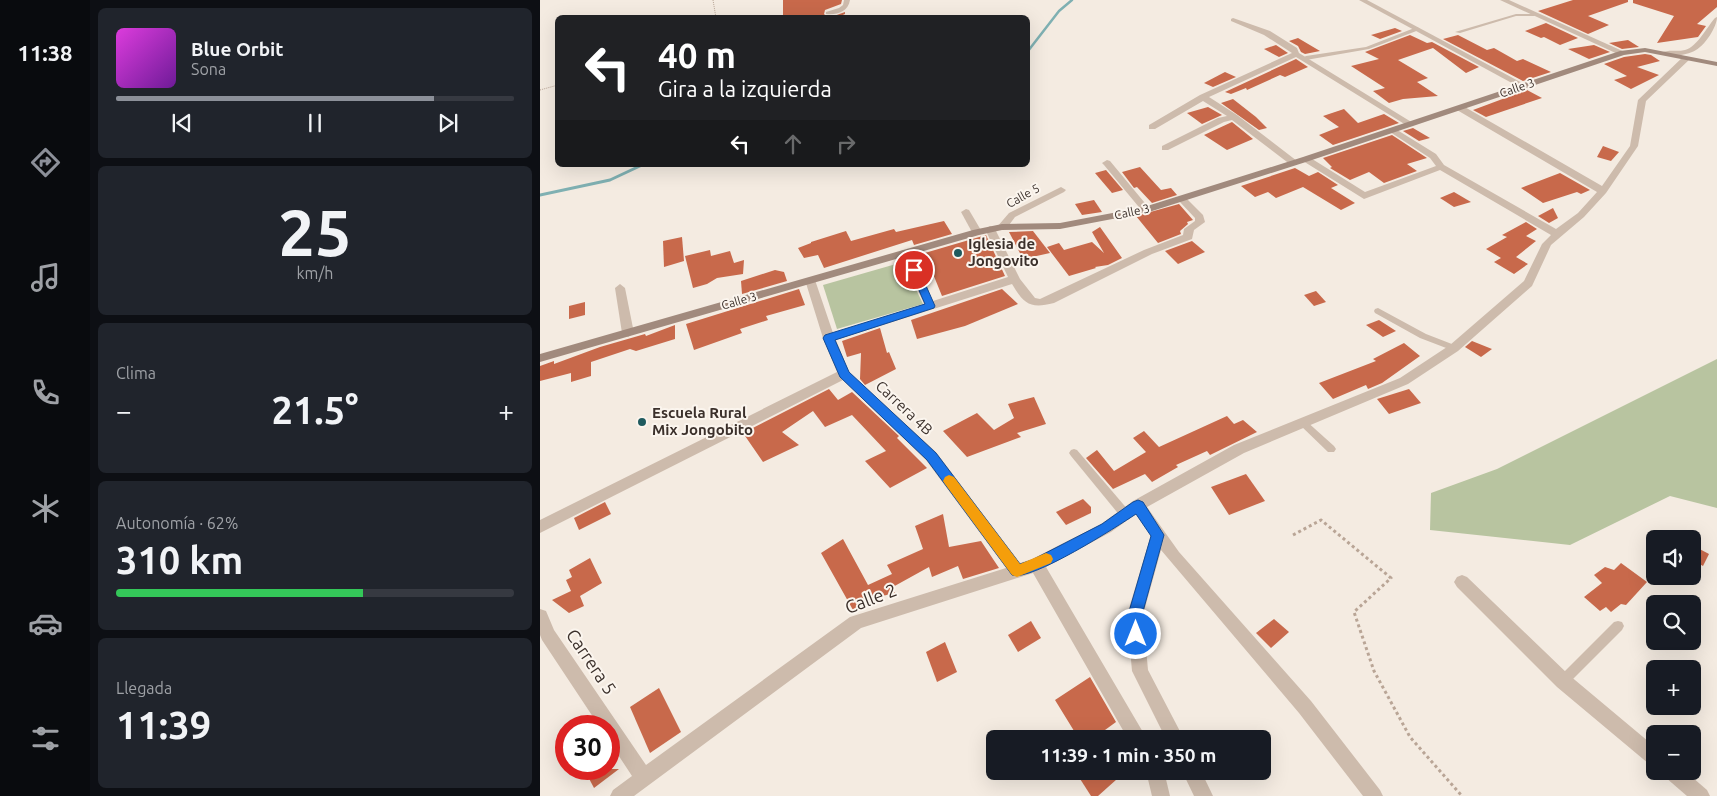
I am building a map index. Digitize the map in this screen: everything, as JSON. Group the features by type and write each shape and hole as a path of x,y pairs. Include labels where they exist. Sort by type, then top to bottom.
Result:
{"street":[{"path":"828,13 841,10 846,6 847,0"},
{"path":"1362,0 1524,86"},
{"path":"1503,0 1623,53"},
{"path":"1665,53 1686,52 1695,48 1717,19"},
{"path":"1234,20 1267,33 1294,50 1296,54 1306,58 1409,123"},
{"name":"Calle 3","path":"540,358 977,232 996,228 1060,226 1146,210 1294,163 1623,53 1645,50 1717,64"},
{"path":"1152,127 1203,96 1296,54"},
{"name":"Calle 2","path":"619,796 856,622 1036,565 1106,528 1132,510 1239,449 1404,380 1454,348 1528,283 1547,244 1581,216 1603,191 1634,146 1642,100 1687,58"},
{"path":"1203,96 1294,163"},
{"path":"1460,108 1603,191"},
{"path":"1165,148 1220,120 1234,117"},
{"path":"1391,130 1433,156 1441,167 1557,234"},
{"path":"1306,159 1364,196 1441,167"},
{"path":"1107,163 1146,210"},
{"name":"Calle 5","path":"996,228 1012,214 1061,190"},
{"path":"996,228 1015,279 1030,300 1039,303 1050,300 1148,252 1188,236 1189,229 1200,222 1200,217 1182,199"},
{"path":"966,212 977,232"},
{"path":"906,252 930,306"},
{"path":"829,338 1015,279"},
{"name":"Carrera 4B","path":"810,280 829,338 844,374 931,456 1017,571"},
{"path":"620,288 628,333"},
{"path":"540,527 844,374"},
{"path":"1132,510 1158,535 1174,557 1305,707 1374,796"},
{"path":"1158,535 1135,615 1140,671 1170,730"},
{"path":"1036,565 1133,730"},
{"path":"1462,582 1563,681 1646,750"},
{"name":"Carrera 5","path":"540,616 548,635 644,778"},
{"path":"1157,780 1161,796"},
{"path":"1196,780 1204,796"},
{"path":"1682,780 1701,796"}],"lane":[{"path":"1458,32 1516,16 1534,15"},
{"path":"1306,58 1367,48 1417,29"},
{"path":"1378,311 1423,336 1454,348"},
{"path":"1302,422 1331,449"},
{"path":"1074,453 1132,510"},
{"path":"1563,681 1618,626"}],"path":[{"path":"713,0 716,15"},
{"path":"540,90 555,86"},
{"path":"1293,535 1321,520 1391,578 1354,612 1374,671 1410,737 1462,796"}],"green space":[{"path":"903,262 923,304 837,329 823,285"},
{"path":"1717,359 1717,508 1670,496 1570,545 1430,530 1431,493 1497,469"}],"building":[{"path":"783,0 842,0 841,4 825,10 825,15 783,15"},
{"path":"1573,0 1628,0 1628,2 1588,16 1609,25 1588,34 1538,11"},
{"path":"1633,0 1717,0 1717,7 1697,24 1706,26 1698,37 1657,43 1674,16 1633,3"},
{"path":"1546,23 1578,38 1560,45 1525,31"},
{"path":"1395,28 1402,31 1380,39 1371,35"},
{"path":"1410,35 1427,43 1432,42 1479,67 1466,73 1433,48 1398,60 1428,78 1417,82 1438,96 1403,99 1389,103 1373,91 1385,88 1351,66 1379,59 1365,52"},
{"path":"1458,35 1487,50 1494,48 1517,61 1523,59 1551,72 1523,81 1443,39"},
{"path":"1298,38 1320,51 1305,54 1301,52 1298,46 1289,41"},
{"path":"1628,40 1639,47 1622,49 1609,43"},
{"path":"1276,45 1288,53 1279,57 1264,49"},
{"path":"1594,45 1610,52 1589,59 1568,49"},
{"path":"1651,55 1660,61 1637,67 1659,75 1631,89 1614,80 1627,76 1604,64 1624,57"},
{"path":"1296,59 1308,67 1285,77 1280,75 1247,90 1246,88 1231,94 1225,92"},
{"path":"1225,72 1236,77 1213,87 1204,83"},
{"path":"1527,90 1542,98 1486,117 1473,110"},
{"path":"1233,99 1267,128 1259,130 1221,103"},
{"path":"1208,107 1222,115 1202,124 1187,113"},
{"path":"1344,109 1358,123 1384,114 1399,123 1333,145 1319,135 1339,127 1323,116"},
{"path":"1232,122 1253,139 1227,150 1204,135"},
{"path":"1413,128 1430,138 1419,141 1403,131"},
{"path":"1392,135 1427,158 1407,164 1417,171 1384,183 1369,172 1350,180 1330,168 1332,167 1323,158"},
{"path":"1603,146 1619,152 1611,161 1597,157"},
{"path":"1140,167 1161,190 1171,188 1177,195 1152,203 1137,187 1134,188 1122,172"},
{"path":"1295,168 1309,176 1318,172 1338,185 1331,188 1355,203 1341,210 1303,187 1276,198 1268,192 1255,197 1241,186"},
{"path":"1106,170 1123,190 1112,193 1095,173"},
{"path":"1560,173 1590,190 1581,194 1577,192 1543,203 1521,188"},
{"path":"1454,192 1471,202 1454,207 1440,198"},
{"path":"1094,200 1102,212 1082,215 1075,204"},
{"path":"1179,204 1193,220 1187,222 1188,224 1180,231 1181,234 1158,243 1136,216"},
{"path":"1553,208 1558,218 1549,223 1538,216"},
{"path":"944,221 952,234 914,245 912,240 824,268 818,255 804,258 798,248 846,231 851,241 894,229 896,232"},
{"path":"1526,222 1537,229 1526,236 1536,241 1516,257 1528,264 1514,274 1494,262 1501,258 1486,249 1507,237 1502,235"},
{"path":"1100,227 1122,258 1108,265 1095,267 1069,276 1047,247 1059,243 1064,250 1092,242 1104,253 1092,232"},
{"path":"1033,231 1050,253 1023,259 1009,232"},
{"path":"986,235 1005,276 942,296 931,269 925,271 918,255"},
{"path":"682,237 684,261 664,267 663,241"},
{"path":"1192,241 1205,252 1178,264 1165,251"},
{"path":"710,250 711,256 730,251 734,263 744,260 743,274 717,278 707,284 693,288 685,256"},
{"path":"775,270 784,272 787,281 742,294 741,281"},
{"path":"799,289 805,305 766,316 768,320 740,329 742,333 694,350 686,324"},
{"path":"1002,289 1018,304 965,326 917,339 911,320"},
{"path":"1316,291 1326,302 1314,306 1304,295"},
{"path":"585,302 585,315 569,319 569,306"},
{"path":"1379,320 1396,331 1383,337 1366,325"},
{"path":"675,325 675,339 636,351 630,349 591,362 591,376 571,382 571,373 540,381 540,366 554,361 554,364 600,347 645,334 646,336"},
{"path":"880,328 887,353 889,352 896,369 865,385 860,379 861,353 847,357 842,341"},
{"path":"1472,341 1492,349 1481,357 1465,347"},
{"path":"1404,343 1420,356 1382,383 1368,389 1366,385 1333,399 1319,383 1376,361 1373,359"},
{"path":"829,389 838,400 852,392 899,436 897,438 927,468 890,488 865,461 886,451 852,415 825,427 813,411 782,432 799,445 763,462 743,433"},
{"path":"1409,389 1421,403 1389,414 1377,399"},
{"path":"1034,397 1046,424 1017,433 1021,437 967,457 943,431 977,413 994,430 1014,418 1008,404"},
{"path":"1227,416 1234,424 1243,420 1257,432 1210,455 1207,451 1176,465 1178,467 1152,482 1145,474 1113,489 1086,458 1097,450 1114,471 1146,452 1133,438 1144,431 1159,447"},
{"path":"1246,474 1265,501 1229,515 1211,487"},
{"path":"1083,499 1091,507 1091,513 1066,525 1056,512"},
{"path":"605,502 611,514 579,530 574,518"},
{"path":"943,514 949,547 981,541 999,568 963,579 958,566 932,577 929,567 891,588 895,593 874,598 877,604 853,610 821,553 843,539 868,585 892,574 887,565 923,549 915,526"},
{"path":"1701,550 1709,554 1703,566 1701,565"},
{"path":"590,558 602,583 580,596 584,606 569,613 552,600 571,591 566,580 572,577 569,570"},
{"path":"1621,563 1646,583 1626,605 1621,604 1611,612 1606,607 1600,611 1584,597 1602,583 1594,575 1605,567 1614,570"},
{"path":"1274,619 1289,632 1271,648 1256,633"},
{"path":"1031,621 1041,638 1018,652 1008,635"},
{"path":"945,642 957,672 937,682 926,652"},
{"path":"1090,677 1116,722 1105,730 1073,730 1055,700"},
{"path":"659,688 681,732 650,753 630,707"},
{"path":"590,780 605,780 594,788"},
{"path":"1081,780 1116,780 1098,796 1091,796"}],"waterway":[{"path":"1030,48 1059,11 1072,0"},
{"path":"540,195 610,180 638,167"}],"slow traffic":[{"path":"949,481 1017,571 1036,565 1046,559"}],"place":[{"name":"Iglesia de Jongovito","path":"958,253"},
{"name":"Escuela Rural Mix Jongobito","path":"642,422"}],"route":[{"path":"914,270 930,306 829,338 844,374 931,456 1017,571 1036,565 1106,528 1138,505 1158,535 1135,615 1136,634"}]}
